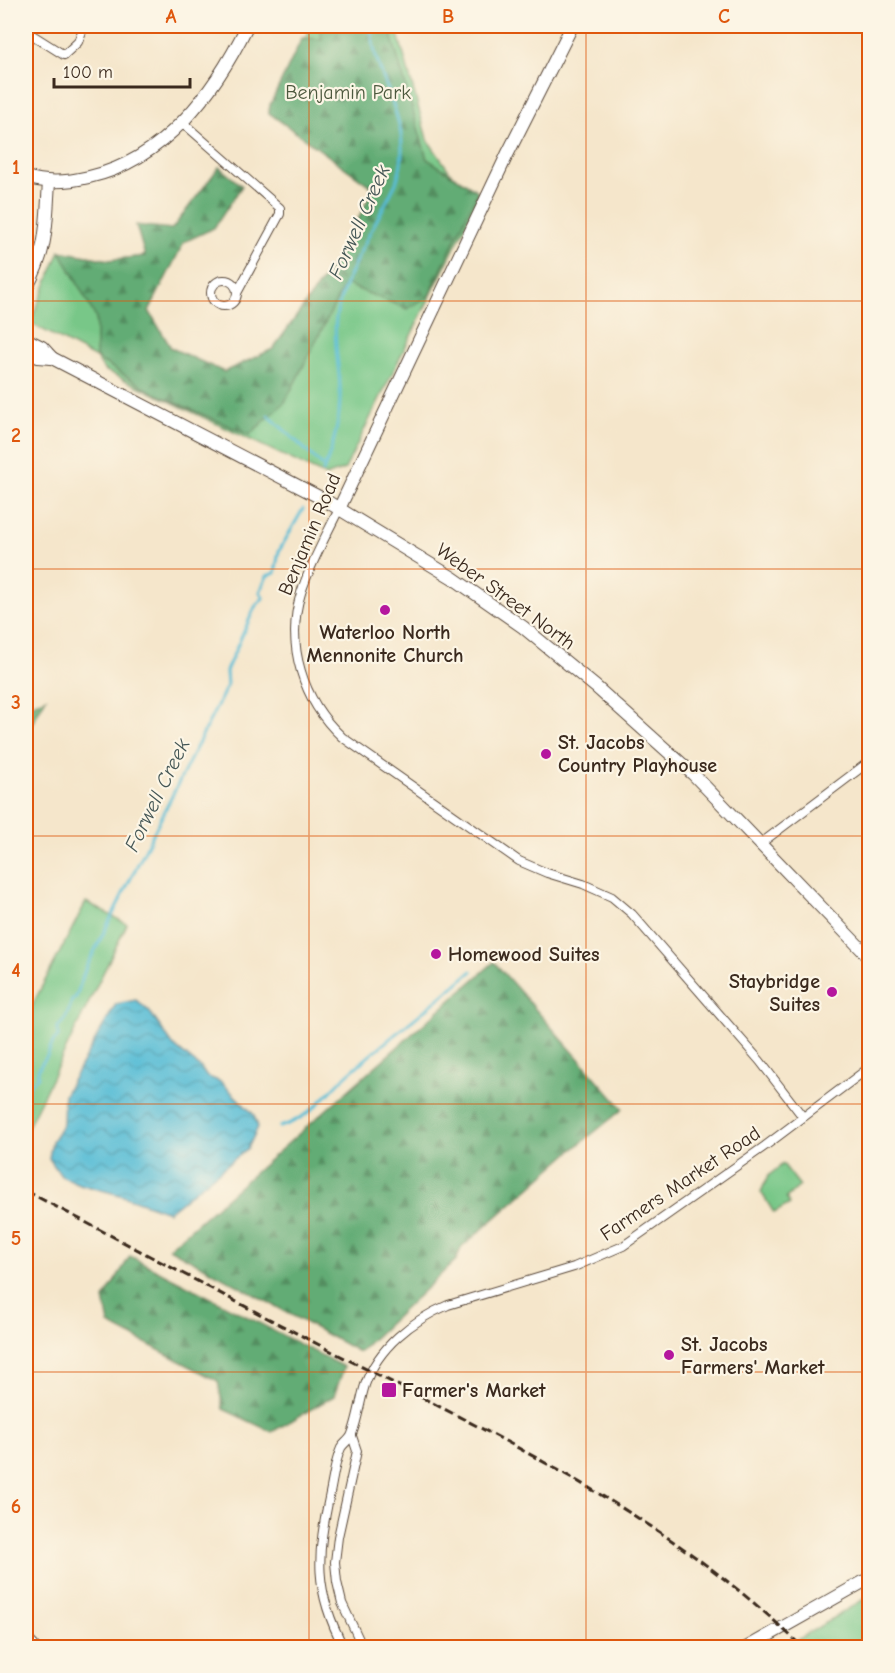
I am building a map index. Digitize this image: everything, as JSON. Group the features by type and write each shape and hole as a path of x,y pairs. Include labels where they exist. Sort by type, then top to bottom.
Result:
{"highway":[{"path":"26,1642 32,1647"}],"main road":[{"path":"26,177 49,182 77,180 124,167 153,148 182,122 222,73 247,26"},
{"name":"Benjamin Road","path":"339,508 507,155 572,26"},
{"path":"26,289 44,245 47,231 49,182"},
{"name":"Weber Street North","path":"26,339 46,350 52,358"},
{"name":"Weber Street North","path":"26,351 38,357 52,358 339,508 453,578 524,627 596,687 693,774 870,958"},
{"path":"746,1647 870,1578"}],"street":[{"path":"26,31 64,55 78,42 84,26"},
{"path":"182,122 280,208 280,214 237,293"},
{"name":"Benjamin Road","path":"339,508 302,592 297,610 295,633 303,681 310,697 324,718 342,737 519,861 547,873 584,884 612,897 632,914 748,1047 803,1117"},
{"path":"760,844 870,761"},
{"name":"Farmers Market Road","path":"344,1647 325,1607 320,1583 321,1534 341,1447 352,1437 365,1385 387,1349 415,1323 448,1305 574,1267 623,1246 870,1066"},
{"name":"Farmers Market Road","path":"352,1437 357,1450 338,1537 335,1562 342,1603 363,1647"}],"green space":[{"name":"Benjamin Park","path":"311,26 398,26 398,34 427,139 456,181 480,196 345,469 326,476 104,370 96,358 30,323 60,251 109,260 146,256 149,311 171,348 224,372 273,349 334,264 350,237 373,188 269,113 270,105"},
{"name":"Benjamin Park","path":"319,26 393,26 392,38 427,159 478,191 429,296 407,309 345,284 285,402 249,435 152,392 96,358 96,318 60,251 109,260 145,256 136,225 172,229 219,167 242,186 214,228 184,242 149,311 171,348 224,372 273,349 334,264 350,237 373,188 269,113 270,105 302,38 322,39"},
{"path":"46,698 26,735 26,707"},
{"path":"86,902 127,924 26,1131 26,1017"},
{"path":"494,962 623,1109 570,1152 461,1248 456,1260 359,1352 169,1248"},
{"path":"783,1164 800,1186 786,1198 790,1204 774,1213 761,1192 768,1176"},
{"path":"130,1256 344,1367 334,1396 272,1432 223,1409 218,1381 109,1324 104,1299"},
{"path":"869,1596 869,1647 786,1647"}],"water":[{"path":"136,1000 149,1011 173,1045 201,1068 206,1076 221,1082 254,1115 258,1127 248,1148 168,1212 120,1195 79,1184 61,1176 49,1158 52,1141 63,1124 64,1095 116,1004"}],"waterway":[{"name":"Forwell Creek","path":"323,472 338,420 340,387 335,336 340,302 353,267 396,183 401,161 402,140 398,121 379,65 371,26"},
{"name":"Forwell Creek","path":"268,415 324,467"},
{"name":"Forwell Creek","path":"26,1096 29,1085 38,1077 39,1067 58,1037 58,1027 65,1018 72,1000 76,997 85,970 227,686 226,671 255,607 263,598 260,592 267,576 275,573 279,551 303,509"},
{"path":"280,1127 310,1111 378,1048 472,971"}],"railway":[{"path":"26,1191 543,1461 653,1528 705,1564 755,1604 803,1648"}],"place":[{"name":"Waterloo North Mennonite Church","path":"385,610"},
{"name":"St. Jacobs Country Playhouse","path":"546,754"},
{"name":"Homewood Suites","path":"436,954"},
{"name":"Staybridge Suites","path":"832,992"},
{"name":"St. Jacobs Farmers' Market","path":"669,1355"},
{"name":"Farmer's Market","path":"389,1390"}]}
